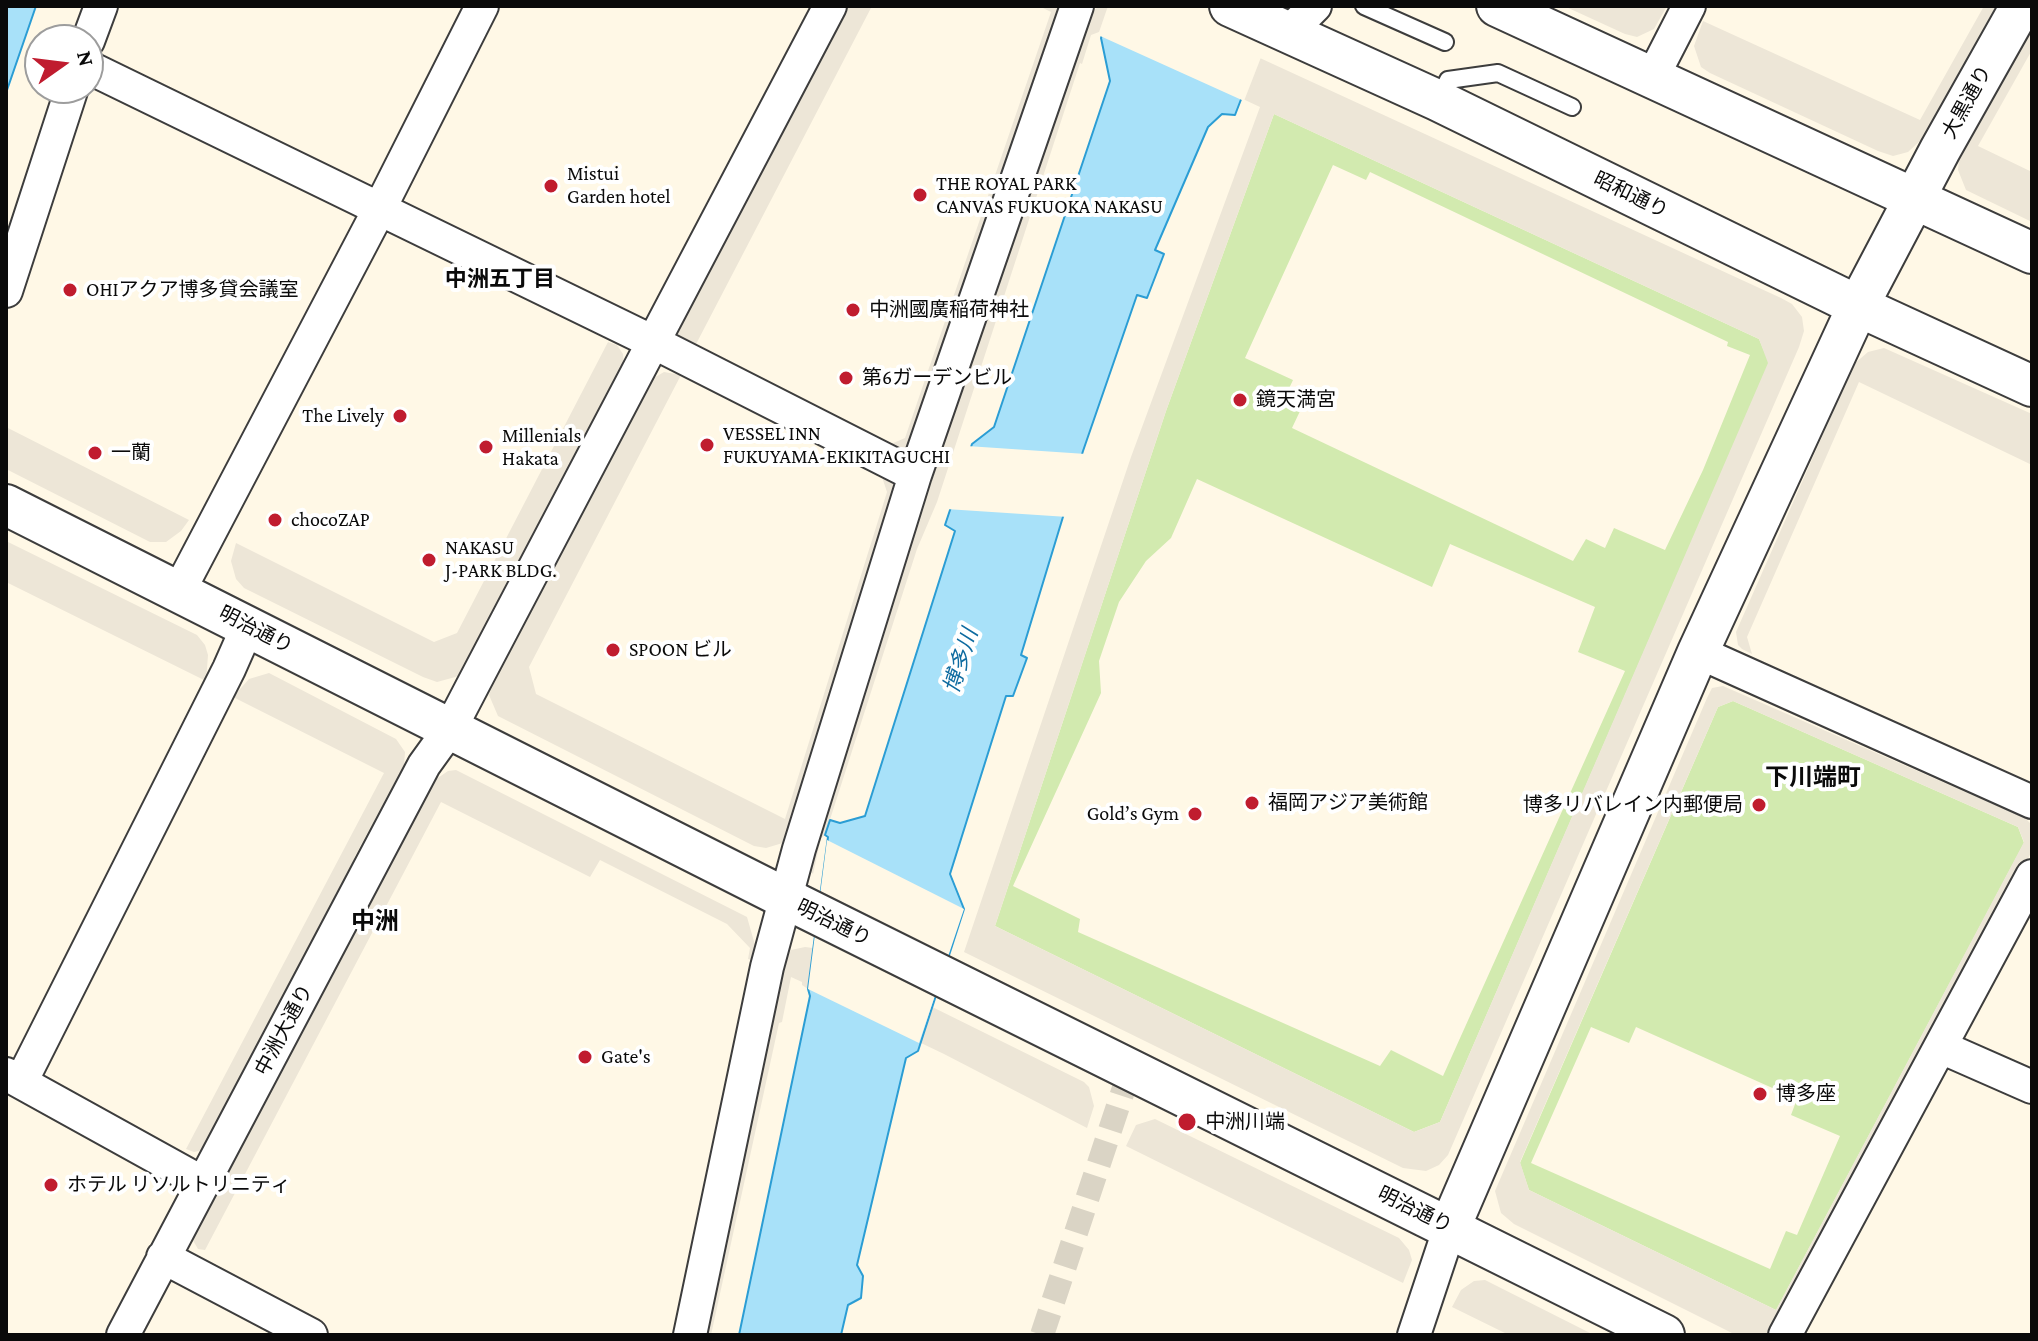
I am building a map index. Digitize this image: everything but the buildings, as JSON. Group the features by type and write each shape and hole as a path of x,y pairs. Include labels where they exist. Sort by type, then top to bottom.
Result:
{"street":[{"path":"179,591 482,6"},
{"name":"中洲大通り","path":"123,1335 424,765 450,729 830,6"},
{"path":"690,1335 767,967 802,907 799,849 915,475 1077,6"},
{"name":"昭和通り","path":"1230,6 1296,24 1437,100 1858,306 2032,386"},
{"path":"1497,6 2032,253"},
{"path":"1652,78 1689,6"},
{"name":"大黒通り","path":"1450,1227 1698,652 1858,306 2021,6"},
{"path":"104,75 653,342 915,475"},
{"path":"6,291 67,104"},
{"name":"明治通り","path":"6,505 802,907 1664,1335"},
{"path":"203,1183 14,1078 229,669 248,626"},
{"path":"1698,652 2032,802"},
{"path":"1785,1335 2032,876"},
{"path":"1941,1047 2032,1087"},
{"path":"1414,1335 1450,1227"},
{"path":"163,1257 311,1335"}],"lane":[{"path":"1364,6 1445,42"},
{"path":"1437,100 1448,80 1498,73 1572,107"}],"green space":[{"path":"1274,114 1759,339 1769,363 1440,1122 1414,1132 995,926 1166,411","holes":["1333,165 1366,180 1370,172 1750,355 1703,470 1665,550 1614,528 1605,548 1586,539 1573,561 1292,428 1301,409 1283,401 1293,380 1245,358","1197,479 1432,587 1450,544 1595,607 1578,652 1625,671 1443,1076 1391,1050 1380,1066 1078,932 1080,919 1013,886 1101,693 1099,661 1119,602 1146,561 1171,538"]},
{"path":"1733,701 2018,827 2024,843 1776,1310 1529,1190 1520,1163 1718,707","holes":["1591,1027 1629,1043 1636,1027 1797,1099 1791,1115 1840,1136 1797,1235 1786,1231 1770,1269 1531,1163"]}],"shaded area":[{"path":"847,6 872,6 694,348 676,331"},
{"path":"1039,6 1064,6 906,453 891,444 905,438 1051,12"},
{"path":"1099,6 1147,6 1781,298 1792,304 1802,317 1804,331 1799,347 1448,1155 1439,1165 1426,1171 1403,1168 964,952 1131,457 1260,107 1099,32 1091,35 1080,63 937,502 917,549 825,835 821,838 813,874 810,871 808,862 814,837 1081,31 1090,14","holes":["1274,114 1759,339 1768,363 1440,1122 1414,1132 995,926 1166,411"]},
{"path":"1564,6 1667,6 1654,29 1637,37"},
{"path":"1984,6 1996,6 1921,140 1908,152 1893,156 1710,73 1701,67 1694,46 1703,21 1920,120"},
{"path":"2032,30 2032,50 1978,146 2032,172 2032,222 1966,190 1958,170 1959,160"},
{"path":"608,342 617,345 623,354 624,366 459,676 437,682 423,677 244,588 236,579 231,561 236,543 434,642 457,633"},
{"path":"1884,348 2032,414 2032,465 1859,382 1747,637 1752,654 1738,645 1736,632 1854,364 1868,352"},
{"path":"664,372 681,375 529,667 536,694 785,819 887,492 882,477 896,485 786,842 766,848 754,846 498,716 489,695 652,379"},
{"path":"6,427 189,520 181,531 166,542 150,542 6,469"},
{"path":"6,541 197,635 208,655 206,681 6,582"},
{"path":"269,673 396,739 405,752 404,765 355,856 334,909 207,1149 194,1152 186,1149 384,773 233,697 249,679"},
{"path":"1723,686 2025,818 2032,825 2032,851 1773,1335 1736,1335 1514,1224 1501,1213 1495,1191 1712,688","holes":["1733,701 2018,827 2024,842 1776,1310 1529,1190 1520,1162 1718,707"]},
{"path":"456,770 747,917 755,945 752,960 748,959 750,948 727,924 600,860 590,877 441,802 205,1250 198,1249 191,1237 355,921 387,871 435,780 448,771"},
{"path":"813,948 1084,1082 1089,1087 1094,1106 1087,1128 944,1054 808,989 791,977 711,1335 701,1335 784,963 791,950"},
{"path":"1155,1119 1399,1238 1409,1250 1412,1260 1403,1283 1126,1146 1136,1125"},
{"path":"1485,1280 1594,1335 1509,1335 1452,1307 1461,1290 1474,1281"}],"water":[{"path":"6,6 36,6 30,24 24,24 24,41 6,93"},
{"name":"博多川","path":"1112,6 1277,6 1235,115 1222,114 1208,127 1155,250 1164,254 1147,298 1137,295 1083,451 1021,655 1027,658 1013,696 1006,696 950,874 964,909 918,1051 906,1058 857,1265 863,1276 861,1298 848,1305 841,1335 739,1335 810,996 808,989 828,837 825,835 830,820 840,823 865,816 955,531 945,525 972,444 994,427 1110,81 1101,38"}],"pier":[{"path":"1108,6 1281,6 1244,101 1098,35"},
{"path":"967,446 1086,454 1068,517 946,509"},
{"path":"827,840 964,909 919,1043 808,989"}],"tunnel":[{"path":"1042,1335 1130,1070"}],"place":[{"name":"Mistui Garden hotel","path":"551,186"},
{"name":"THE ROYAL PARK CANVAS FUKUOKA NAKASU","path":"920,195"},
{"name":"OHIアクア博多貸会議室","path":"70,290"},
{"name":"中洲國廣稲荷神社","path":"853,310"},
{"name":"第6ガーデンビル","path":"846,378"},
{"name":"鏡天満宮","path":"1240,400"},
{"name":"The Lively","path":"400,416"},
{"name":"VESSEL INN FUKUYAMA-EKIKITAGUCHI","path":"707,445"},
{"name":"Millenials Hakata","path":"486,447"},
{"name":"一蘭","path":"95,453"},
{"name":"chocoZAP","path":"275,520"},
{"name":"NAKASU J-PARK BLDG.","path":"429,560"},
{"name":"SPOON ビル","path":"613,650"},
{"name":"福岡アジア美術館","path":"1252,803"},
{"name":"博多リバレイン内郵便局","path":"1759,805"},
{"name":"Gold’s Gym","path":"1195,814"},
{"name":"Gate's","path":"585,1057"},
{"name":"博多座","path":"1760,1094"},
{"name":"中洲川端","path":"1187,1122"},
{"name":"ホテル リソルトリニティ","path":"51,1185"}],"district":[{"name":"中洲五丁目","path":"500,279"},
{"name":"下川端町","path":"1813,778"},
{"name":"中洲","path":"375,922"}]}
